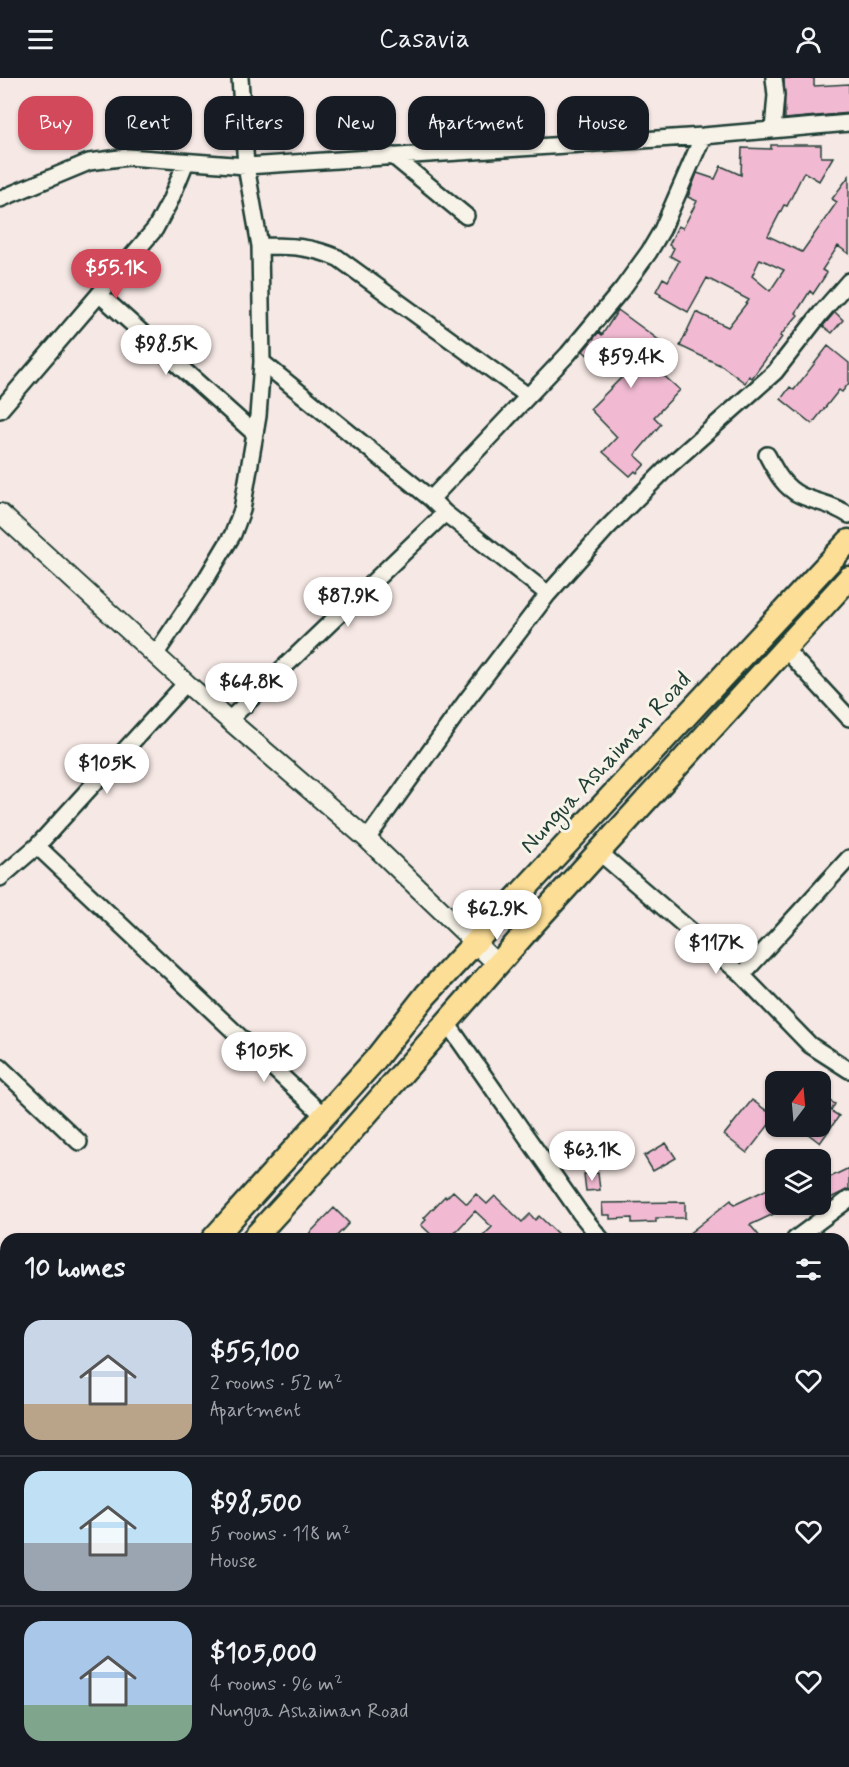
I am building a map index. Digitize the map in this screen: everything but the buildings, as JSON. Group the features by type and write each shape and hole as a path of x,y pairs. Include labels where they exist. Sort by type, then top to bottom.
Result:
{"main road":[{"name":"Nungua Ashaiman Road","path":"218,1233 374,1061 426,995 849,541"},
{"path":"258,1233 497,964 849,578"}],"street":[{"path":"155,655 233,534 242,510 255,434 262,362 260,246 246,166 240,78"},
{"path":"773,130 776,95 774,78"},
{"path":"0,200 89,162 128,157 246,166 703,136 849,123"},
{"path":"430,499 568,354 623,288 662,230 703,136"},
{"path":"393,156 466,216"},
{"path":"0,410 155,229 170,201 186,162"},
{"path":"260,246 316,249 338,258 528,396"},
{"path":"367,839 460,710 548,594 606,529 669,466 775,372 849,281"},
{"path":"99,294 255,434"},
{"path":"262,362 445,513 548,594"},
{"path":"767,454 777,474 786,485 800,495 838,508 849,515"},
{"path":"0,513 186,683 367,839 497,964"},
{"path":"230,719 445,513"},
{"path":"784,648 849,718"},
{"path":"2,873 37,846 186,683"},
{"path":"37,846 324,1116"},
{"path":"599,852 742,975 810,1045 849,1070"},
{"path":"742,975 849,858"},
{"path":"447,1023 580,1214 596,1233"},
{"path":"0,1067 79,1142"},
{"path":"803,1233 849,1199"}]}
